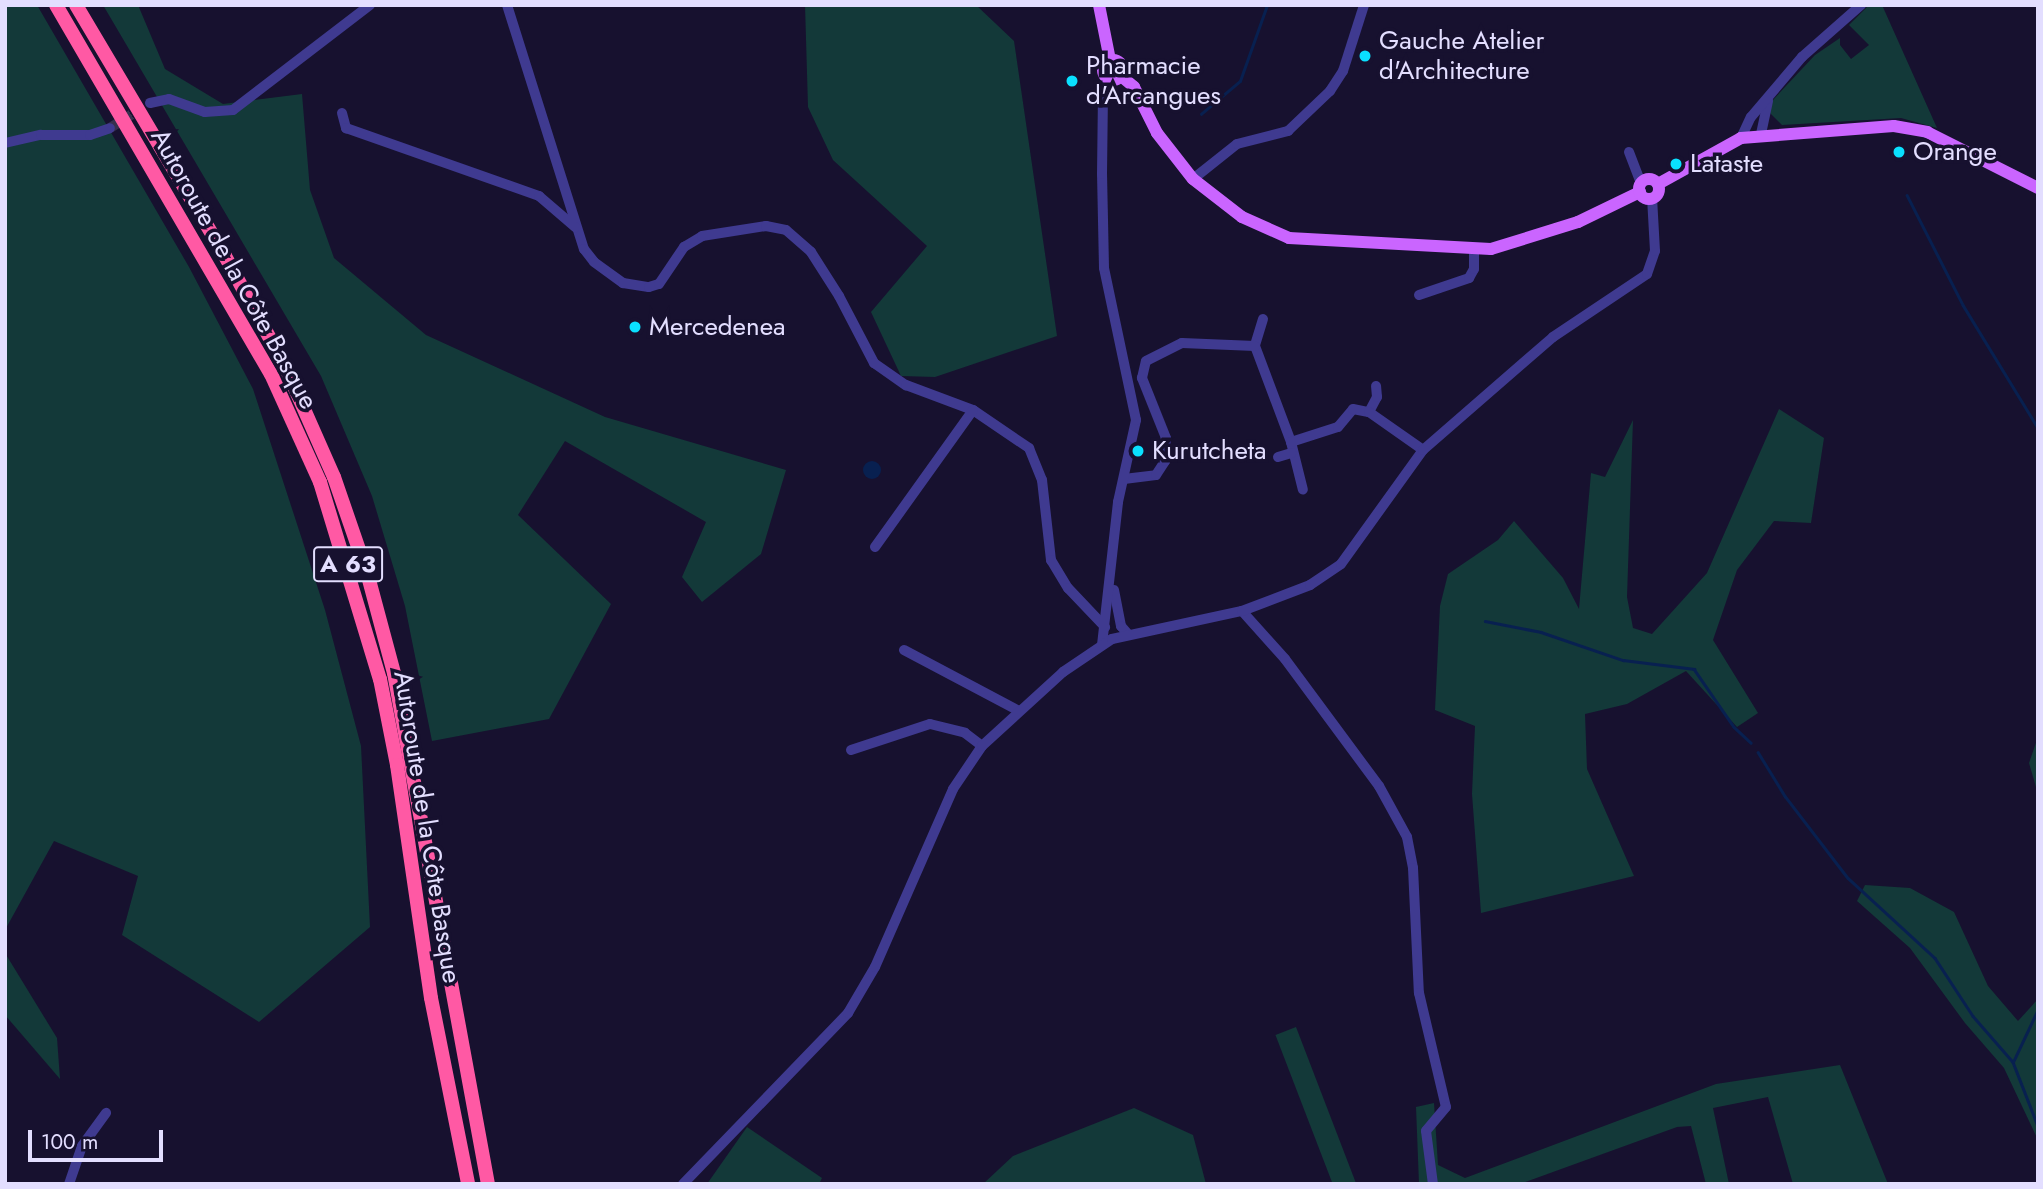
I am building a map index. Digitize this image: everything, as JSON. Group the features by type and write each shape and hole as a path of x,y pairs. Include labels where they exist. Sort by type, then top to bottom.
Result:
{"highway":[{"name":"Autoroute de la Côte Basque","path":"56,5 259,352 320,482 380,679 397,765 431,998 468,1184"},
{"name":"Autoroute de la Côte Basque","path":"76,5 245,292 285,366 334,477 368,576 394,673 488,1184"}],"main road":[{"path":"1099,5 1110,60 1103,71 1108,79 1122,76"},
{"path":"1110,60 1121,64 1122,76 1134,87 1157,133 1193,179 1242,217 1289,239 1474,251 1505,246 1578,222 1644,192 1658,194 1658,184 1741,138 1761,134 1894,126 1927,132 2038,188"}],"street":[{"path":"150,103 169,99 205,112 233,110 370,5"},
{"path":"507,5 578,230 594,262 623,283 638,287 659,284 684,247 702,236 766,226 786,230 822,269 874,363 906,385 973,410 1029,448 1042,481 1051,560 1084,607 1106,620 1120,621"},
{"path":"1193,179 1237,144 1288,131 1330,90 1343,71 1364,5"},
{"path":"1741,138 1751,117 1804,56 1861,5"},
{"path":"1102,645 1112,579 1118,502 1136,420 1104,268 1101,174 1103,96 1108,79"},
{"path":"1761,134 1771,94"},
{"path":"342,114 346,128 539,196 564,213 578,230"},
{"path":"5,142 41,135 90,135 110,128"},
{"path":"682,1184 848,1013 875,967 953,789 982,746 1020,711 1102,645 1128,634 1242,611 1310,585 1342,564 1423,450 1553,337 1653,266 1644,192 1629,152"},
{"path":"1419,295 1469,278 1474,251"},
{"path":"1263,319 1255,346 1291,447 1303,490"},
{"path":"1124,479 1156,475 1165,461 1166,438 1142,378 1146,361 1182,343 1255,346"},
{"path":"1369,412 1377,397 1376,386"},
{"path":"1278,457 1291,447 1338,427 1353,408 1369,412 1423,450"},
{"path":"875,547 973,410"},
{"path":"1112,579 1120,621 1128,634"},
{"path":"1242,611 1285,659 1379,786 1407,837 1413,868 1419,993 1446,1107 1426,1131 1433,1184"},
{"path":"904,650 1020,711"},
{"path":"851,750 930,724 965,733 982,746"},
{"path":"68,1184 82,1146 106,1113"}],"green space":[{"path":"5,5 37,5 189,267 253,389 325,610 361,746 370,927 259,1022 122,935 138,876 54,841 5,930"},
{"path":"103,5 138,5 165,69 223,104 302,94 310,190 334,258 426,335 605,417 786,470 761,554 702,602 682,577 706,522 565,441 518,515 611,604 549,719 432,741 405,606 372,496 321,376"},
{"path":"805,5 976,5 1014,41 1057,336 935,377 901,376 871,312 927,246 833,160 808,107"},
{"path":"1869,5 1882,5 1937,128 1901,118 1782,125 1770,113 1772,101 1815,55 1840,38 1840,45 1851,59 1869,45 1849,25"},
{"path":"1779,409 1824,438 1811,523 1774,521 1737,570 1713,640 1758,713 1737,727 1686,671 1627,704 1585,714 1587,769 1634,876 1481,913 1472,794 1475,726 1435,710 1440,606 1448,574 1498,540 1514,521 1563,578 1579,609 1591,473 1605,477 1633,420 1627,597 1633,628 1652,634 1707,573"},
{"path":"2038,737 2038,794 2029,763"},
{"path":"1865,885 1910,888 1954,912 1988,986 2018,1021 2038,999 2038,1140 2004,1068 1965,1023 1910,948 1857,901"},
{"path":"5,953 57,1038 60,1079 5,1015"},
{"path":"1296,1027 1356,1184 1333,1184 1275,1035"},
{"path":"1840,1065 1888,1184 1793,1184 1768,1097 1713,1108 1729,1184 1706,1184 1691,1126 1677,1127 1520,1184 1419,1184 1416,1107 1434,1103 1438,1165 1465,1178 1716,1084"},
{"path":"1134,1108 1193,1135 1206,1184 983,1184 1013,1156"},
{"path":"747,1127 822,1178 819,1184 707,1184"}],"water":[{"path":"872,461 878,464 881,470 878,476 872,479 866,476 863,470 866,464"}],"waterway":[{"path":"1201,114 1240,81 1267,5"},
{"path":"1907,195 1963,305 2038,428"},
{"path":"1485,621 1541,632 1623,660 1694,669 1734,727 1751,743"},
{"path":"1758,752 1785,796 1848,878 1935,958 1973,1016 2013,1062 2038,1126"},
{"path":"2013,1062 2038,1009"}],"tunnel":[{"path":"110,128 150,103"}],"place":[{"name":"Gauche Atelier d'Architecture","path":"1365,56"},
{"name":"Pharmacie d'Arcangues","path":"1072,81"},
{"name":"Orange","path":"1899,152"},
{"name":"Lataste","path":"1676,164"},
{"name":"Mercedenea","path":"635,327"},
{"name":"Kurutcheta","path":"1138,451"}]}
